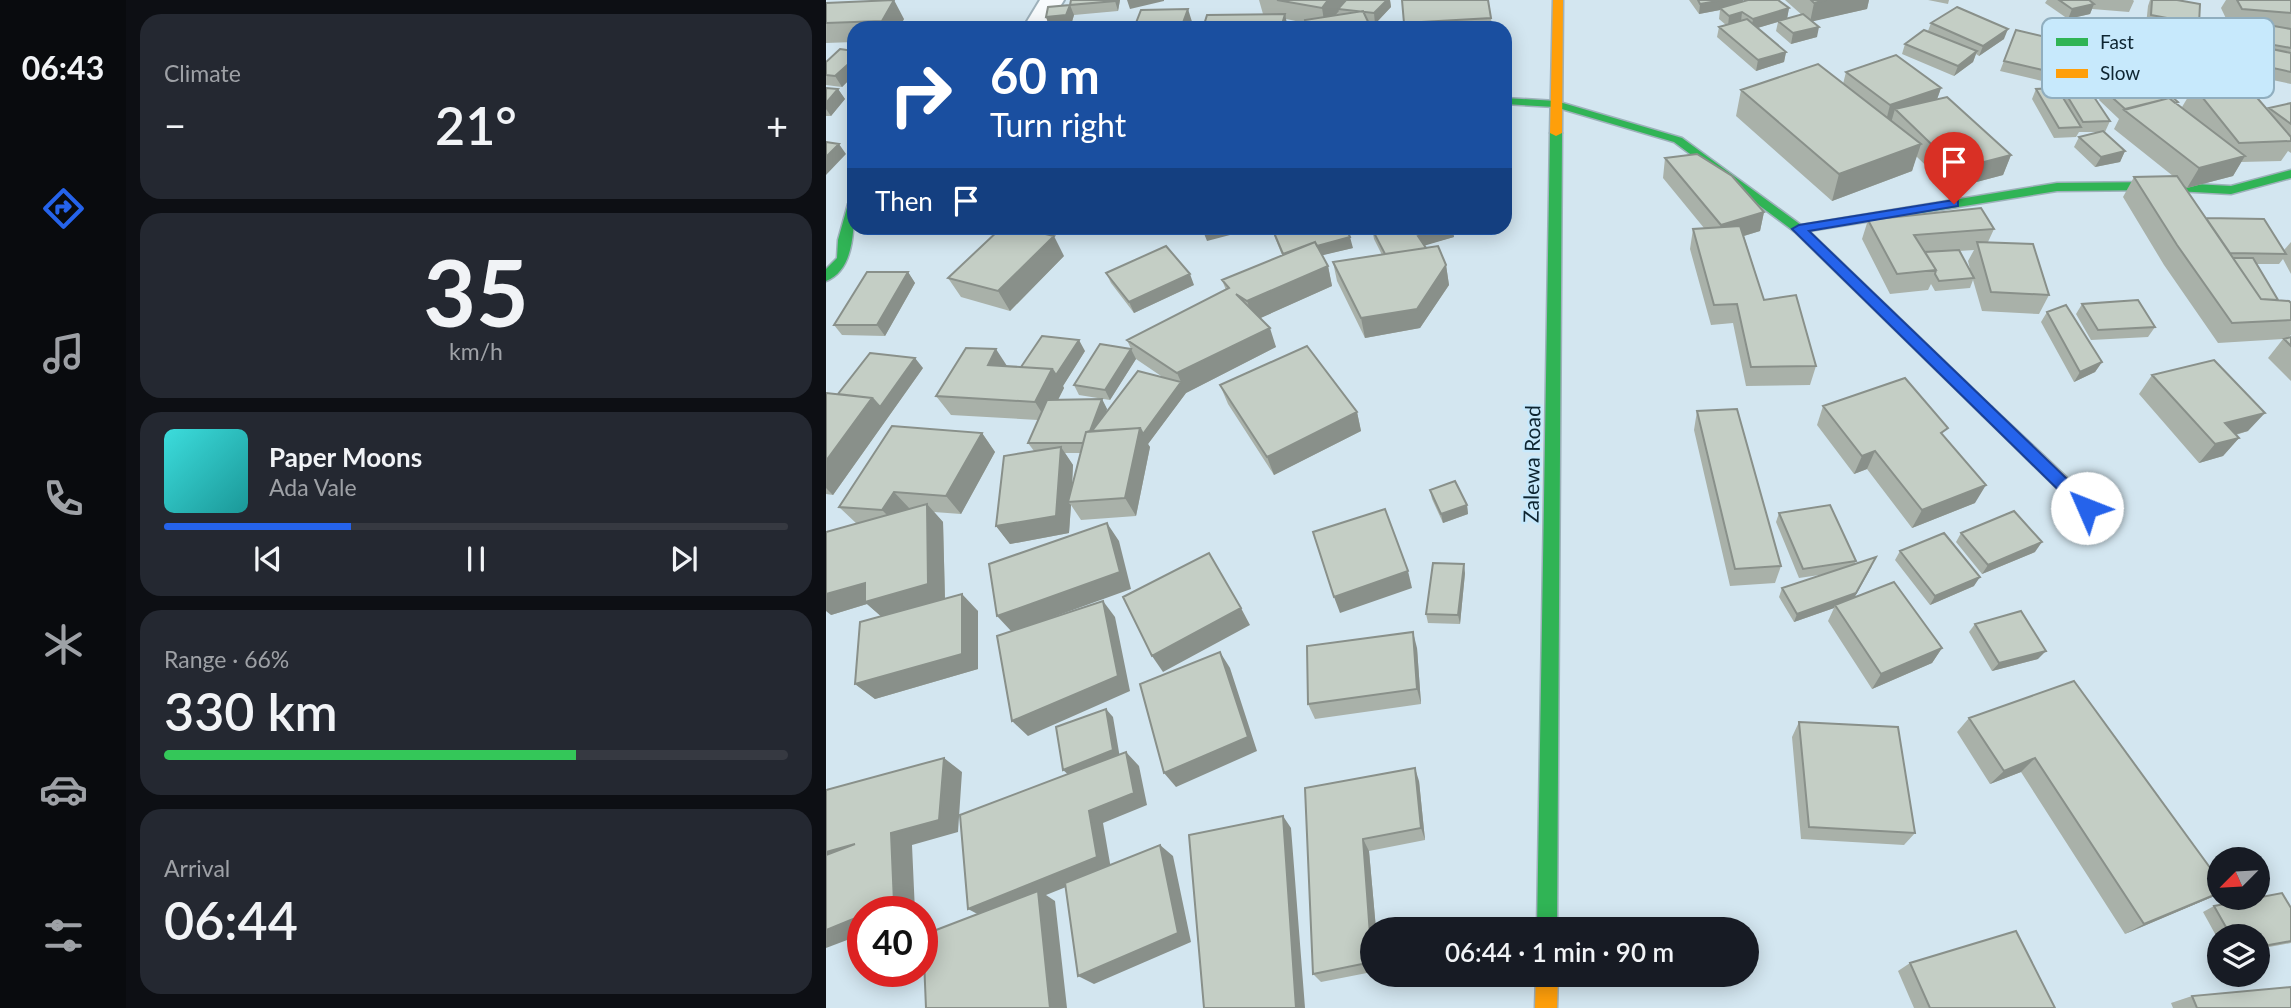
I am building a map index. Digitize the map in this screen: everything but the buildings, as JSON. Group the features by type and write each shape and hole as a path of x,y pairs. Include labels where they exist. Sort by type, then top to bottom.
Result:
{"main road":[{"name":"Zalewa Road","path":"1547,917 1558,0"},
{"path":"1512,101 1556,104 1678,140 1753,193 1799,229 2087,508"},
{"path":"1799,229 2057,187 2157,186 2231,190 2291,174"},
{"path":"826,277 843,259 848,235"},
{"path":"1546,1008 1547,987"}],"street":[{"path":"1039,21 1052,0"}],"traffic: fast":[{"path":"1512,101 1556,104 1678,140 1799,229 1987,411"},
{"path":"1547,917 1556,133"},
{"path":"1799,229 2057,187 2157,186 2231,190 2291,174"},
{"path":"826,277 843,259 847,229"}],"traffic: slow":[{"path":"1556,133 1558,0"},
{"path":"1987,411 2087,507"},
{"path":"1546,1008 1547,987"}],"route":[{"path":"1954,204 1799,229 2087,508"}]}
